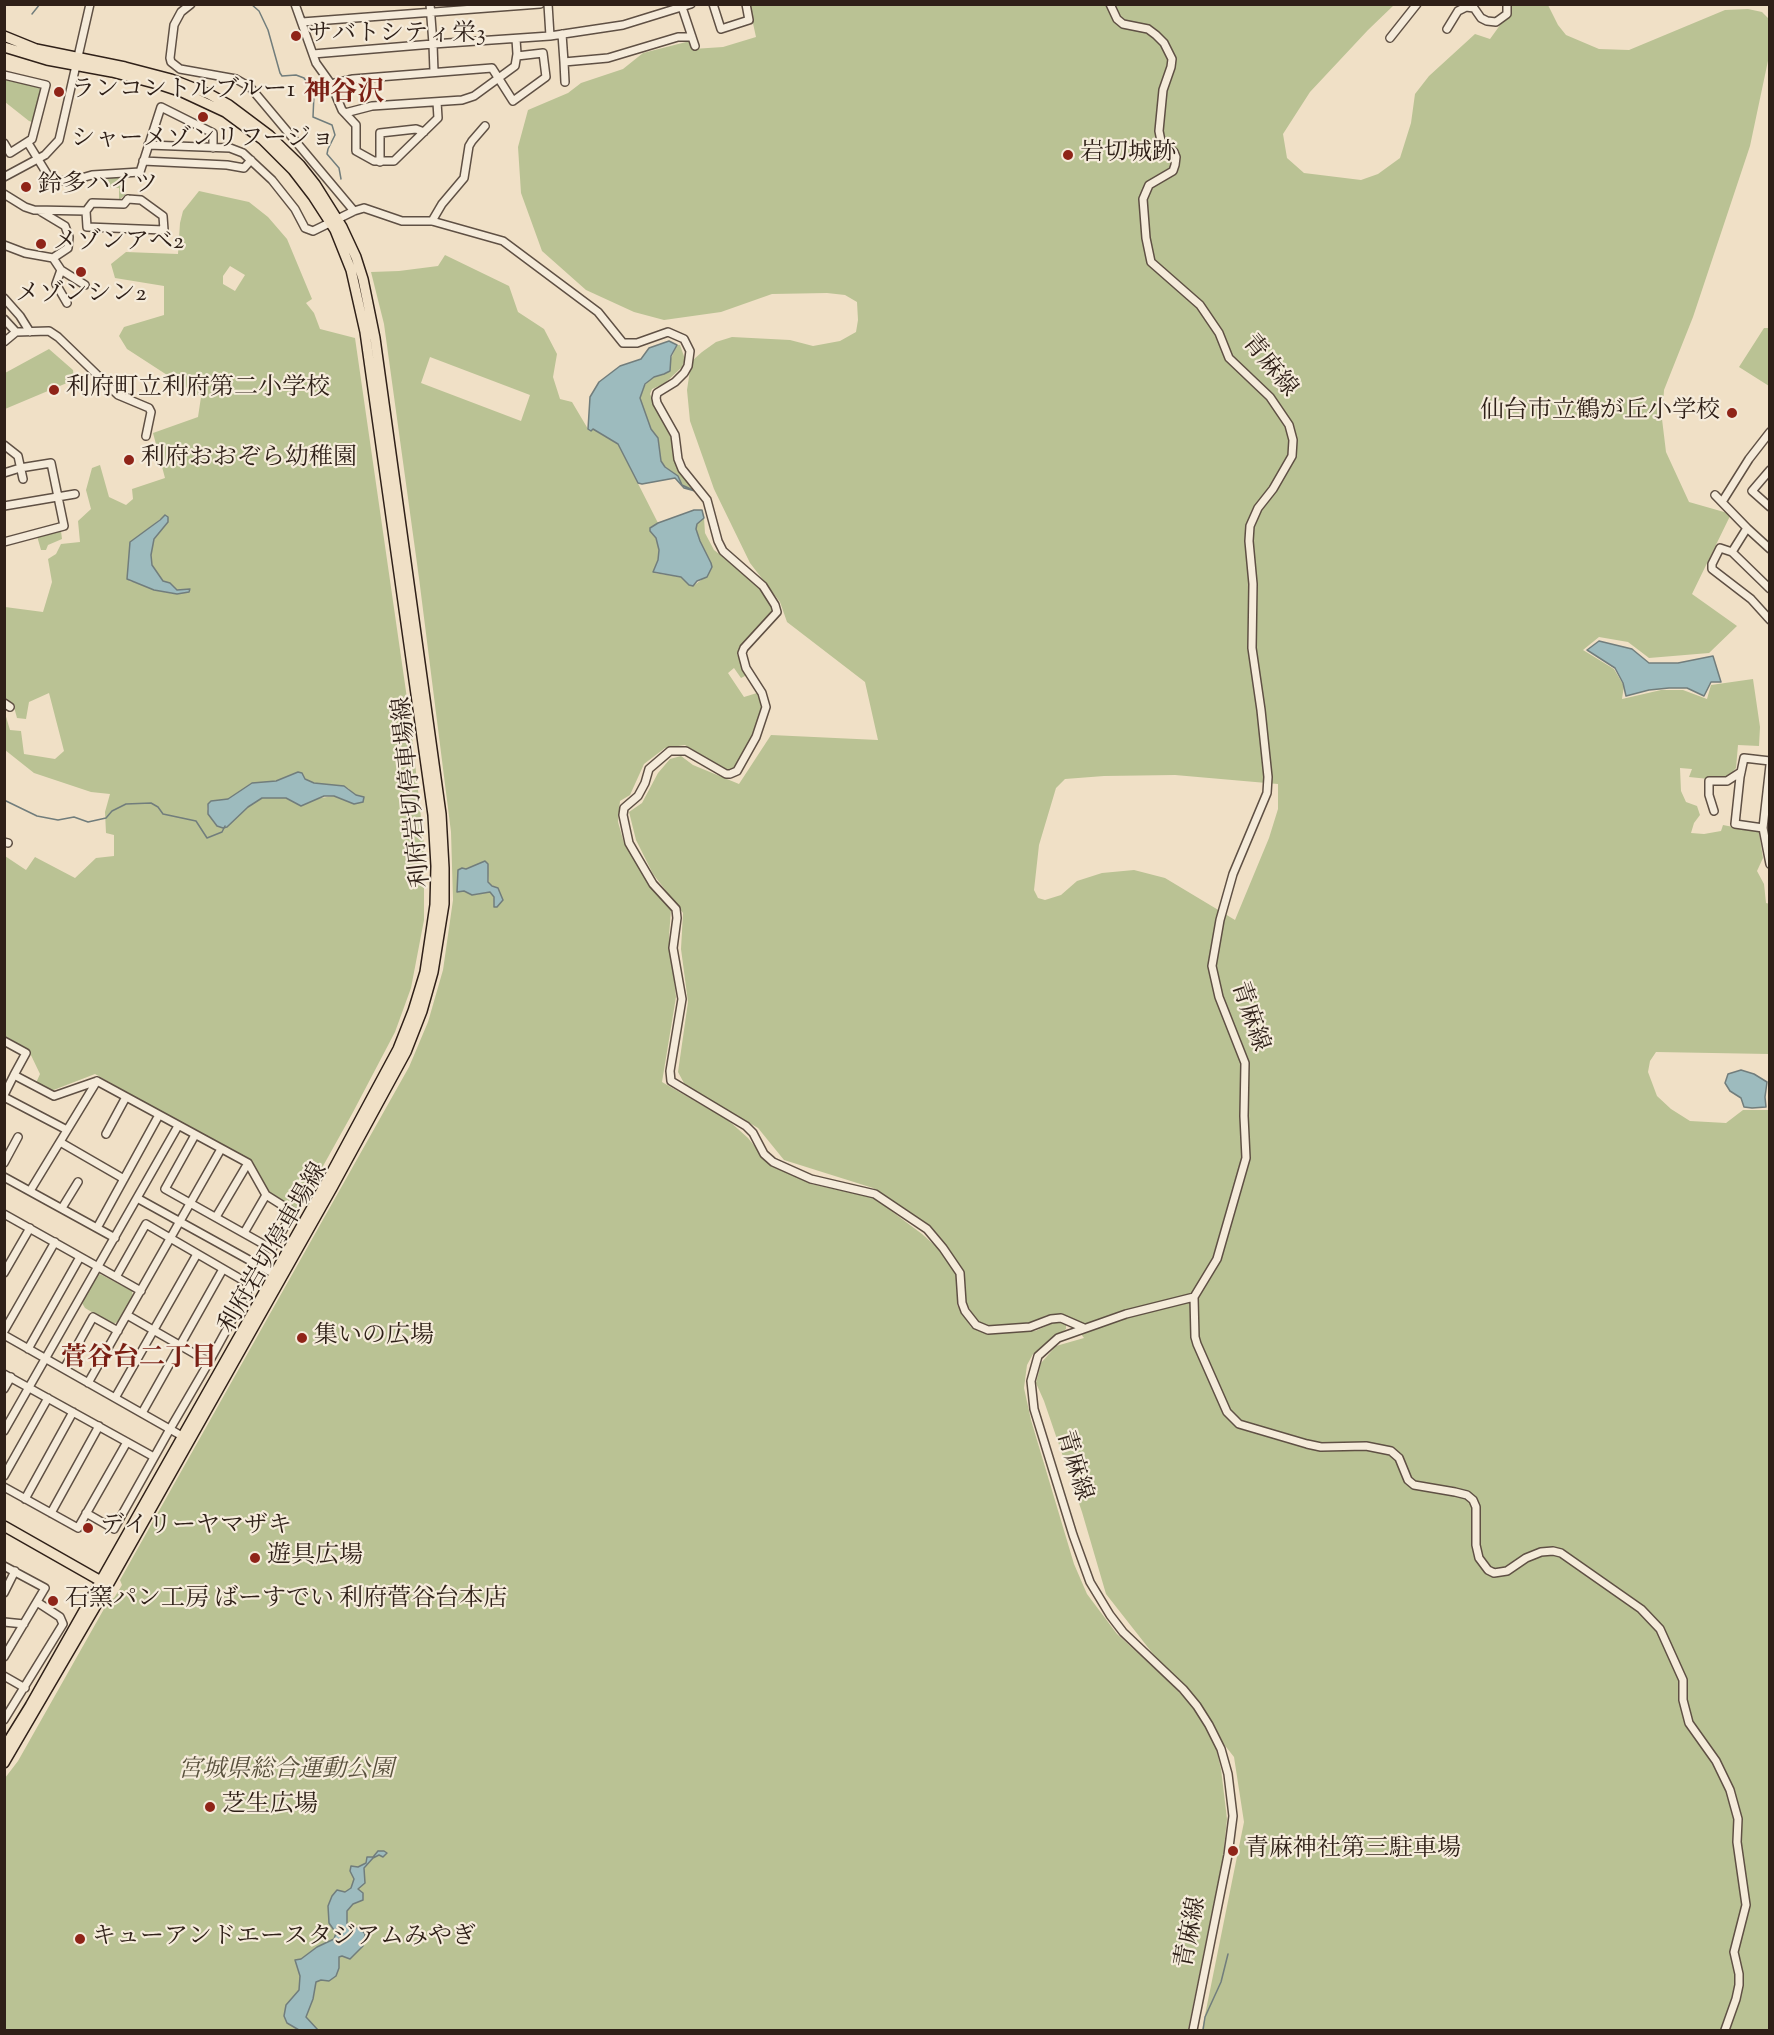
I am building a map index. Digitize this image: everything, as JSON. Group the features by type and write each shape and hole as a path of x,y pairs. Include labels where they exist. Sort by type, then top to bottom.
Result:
{"main road":[{"name":"利府岩切停車場線","path":"4,36 76,62"},
{"name":"利府岩切停車場線","path":"4,46 32,56 125,67 171,79 201,91 229,105 269,135 300,165 315,184 356,257 375,338 441,814 444,904 433,972 422,1011 406,1052 361,1137 182,1436 104,1583"},
{"name":"利府岩切停車場線","path":"6,1755 277,1276"},
{"path":"4,1526 104,1583"}],"street":[{"path":"4,177 38,160 54,146 61,134 90,4"},
{"path":"190,4 181,12 174,25 171,62 180,69 236,79 250,87 354,211"},
{"path":"295,4 316,63 331,84 345,113 356,125 356,151 374,161 394,160 438,118 437,102"},
{"path":"302,22 430,8 540,4"},
{"path":"548,4 550,36"},
{"path":"313,54 550,36 623,25 691,4"},
{"path":"713,4 721,29 749,20 746,4"},
{"name":"青麻線","path":"1110,4 1117,19 1123,24 1148,29 1156,34 1172,59 1163,90 1159,131 1161,141 1174,152 1176,165 1173,171 1149,185 1143,200 1146,238 1151,262 1200,305 1219,333 1229,358 1270,397 1289,425 1293,440 1292,456 1273,489 1258,508 1250,526 1253,584 1252,648 1268,777 1267,793 1233,874 1220,920 1212,966 1219,997 1245,1063 1246,1158 1217,1259 1194,1298 1126,1314 1059,1338 1038,1356 1030,1381 1034,1409 1090,1582 1110,1615 1124,1632 1183,1689 1209,1725 1221,1749 1228,1774 1233,1816 1228,1855 1193,2031"},
{"path":"1390,38 1417,4"},
{"path":"1447,29 1458,11 1466,7 1474,8 1487,21 1496,22 1507,14 1507,4"},
{"path":"682,6 695,46"},
{"path":"430,8 434,72"},
{"path":"562,34 565,82"},
{"path":"564,62 608,58 678,37 692,37"},
{"path":"345,113 372,106 462,100 474,96 515,66 516,39"},
{"path":"331,84 353,79 492,68 513,101 546,77 543,53 517,56"},
{"path":"4,143 10,153 28,143 34,136 46,85 5,76"},
{"path":"28,143 52,182 92,175 140,172 161,107 213,133 213,148"},
{"path":"432,221 442,204 464,178 469,146 485,126"},
{"path":"380,162 380,133 416,129 424,132"},
{"path":"148,145 237,150 272,180 295,209 305,228 314,231 364,208 402,221 432,221 503,241 598,312 623,343 633,344 668,332 684,339 690,351 688,366 675,382 657,393 657,404 675,435 678,459 682,469 707,500 717,541 723,551 763,586 777,610 742,653 746,668 762,693 766,707 756,737 737,771 726,774 686,751 670,751 649,769 638,796 624,808 623,815 629,843 653,884 676,909 673,948 682,999 671,1081 746,1126 753,1133 764,1154 773,1162 811,1179 875,1194 927,1229 960,1273 962,1303 976,1325 988,1330 1030,1327 1051,1319 1061,1318 1084,1328"},
{"path":"143,161 228,165 244,168 250,160"},
{"path":"4,194 25,207 39,210 86,211"},
{"path":"128,199 141,200 163,216 164,230 87,226 86,211 92,203 124,204 128,199"},
{"path":"4,245 25,253 53,258 68,248 69,237 65,226 39,210"},
{"path":"53,258 61,270 85,285"},
{"path":"61,270 56,284 67,303"},
{"path":"4,298 30,332"},
{"path":"4,319 16,332"},
{"path":"4,342 16,332 49,331 58,336 118,395 149,408 151,412 146,436"},
{"path":"1722,502 1770,432"},
{"path":"4,445 18,456 23,479"},
{"path":"4,473 51,463 63,526 4,542"},
{"path":"1770,470 1752,491 1770,507"},
{"path":"4,506 75,494"},
{"path":"1715,495 1770,549"},
{"path":"1732,552 1747,528"},
{"path":"1770,589 1732,552 1720,548 1712,569 1751,599 1770,620"},
{"path":"1763,828 1735,824 1744,758 1770,763 1763,828 1770,864"},
{"path":"1713,811 1709,795 1709,781 1727,781 1741,772"},
{"path":"4,1041 26,1053 4,1096 67,1130"},
{"path":"14,1075 54,1096 97,1081 248,1163 266,1195 293,1212 272,1249 165,1189 195,1135"},
{"path":"30,1191 97,1081"},
{"path":"106,1134 126,1097"},
{"path":"97,1228 159,1115"},
{"path":"4,1431 178,1126"},
{"path":"4,1163 18,1137"},
{"path":"60,1142 124,1179"},
{"path":"88,1383 221,1149"},
{"path":"216,1217 248,1163"},
{"path":"4,1177 115,1238"},
{"path":"62,1208 78,1182"},
{"path":"243,1233 266,1195"},
{"path":"137,1198 277,1276"},
{"path":"4,1214 141,1292"},
{"path":"86,1513 114,1529 251,1285 146,1224 116,1277"},
{"path":"4,1273 30,1228"},
{"path":"55,1242 4,1333 28,1349 182,1436"},
{"path":"115,1398 197,1254"},
{"path":"28,1349 80,1257"},
{"path":"142,1413 223,1269"},
{"path":"1194,1298 1197,1344 1227,1412 1239,1424 1321,1447 1366,1446 1391,1451 1399,1458 1408,1480 1414,1485 1455,1492 1473,1500 1476,1507 1476,1545 1479,1558 1488,1570 1494,1573 1507,1572 1526,1558 1541,1552 1561,1553 1641,1609 1660,1629 1683,1680 1683,1700 1689,1723 1716,1761 1730,1790 1738,1819 1737,1842 1746,1905 1734,1948 1739,1985 1725,2031"},
{"path":"127,1315 209,1362"},
{"path":"64,1369 93,1317 118,1331"},
{"path":"4,1389 8,1375 154,1457"},
{"path":"4,1476 48,1398"},
{"path":"25,1498 73,1412"},
{"path":"51,1513 99,1426"},
{"path":"4,1487 78,1528 127,1442"},
{"path":"4,1566 45,1588 4,1657"},
{"path":"4,1593 15,1572"},
{"path":"4,1720 63,1623 60,1617 37,1602"},
{"path":"4,1622 24,1624"},
{"path":"4,1676 25,1688"}],"green space":[{"path":"749,5 1394,5 1310,92 1283,134 1287,158 1304,173 1361,180 1378,174 1400,158 1411,123 1415,94 1429,76 1475,34 1490,39 1508,14 1510,5 1548,5 1566,35 1599,49 1629,50 1725,10 1748,9 1762,12 1769,19 1769,56 1750,146 1693,317 1664,390 1662,419 1666,452 1689,502 1731,514 1692,594 1737,626 1709,653 1649,658 1628,642 1599,637 1583,650 1614,669 1624,686 1622,699 1661,690 1683,690 1707,699 1711,685 1753,679 1760,727 1759,746 1738,745 1736,768 1728,777 1719,780 1689,777 1692,769 1680,768 1681,791 1686,802 1697,806 1700,815 1691,833 1704,834 1721,831 1723,825 1759,832 1763,858 1757,871 1764,884 1766,903 1770,904 1769,1054 1656,1052 1650,1061 1648,1072 1657,1096 1671,1109 1690,1121 1726,1123 1743,1110 1769,1110 1769,2030 1202,2030 1244,1822 1234,1757 1106,1594 1082,1512 1036,1383 1041,1363 1056,1346 1084,1338 1068,1317 1047,1315 1029,1324 988,1326 977,1321 965,1301 963,1271 950,1250 930,1227 873,1188 784,1160 758,1128 685,1085 678,1072 688,1002 681,949 683,913 653,874 636,840 629,812 642,803 658,773 670,759 681,756 693,765 739,784 771,735 878,740 865,682 787,622 780,602 750,563 714,489 690,421 687,390 690,370 693,360 702,352 716,342 732,337 790,340 813,346 840,341 856,332 857,302 845,295 827,293 772,294 721,312 664,320 634,312 586,290 542,251 521,193 518,147 528,110 568,93 581,83 623,69 643,53 690,41 693,49 723,47 756,37","holes":["1175,775 1278,784 1278,809 1269,838 1235,920 1165,878 1134,870 1102,873 1077,881 1061,895 1045,900 1038,898 1034,890 1039,845 1056,788 1065,779"]},
{"path":"5,80 39,87 41,91 35,123 29,121 5,102"},
{"path":"115,177 126,177 125,195 119,200 119,188 106,187 103,181"},
{"path":"199,191 249,202 268,217 287,239 312,299 306,303 314,313 320,329 355,338 411,726 424,845 424,920 411,988 395,1032 298,1211 269,1193 250,1162 95,1074 51,1091 36,1083 40,1074 28,1049 5,1036 5,856 26,870 35,857 75,878 96,858 114,856 114,835 106,833 105,812 110,794 91,792 34,773 5,750 4,710 10,730 21,731 24,754 55,759 64,751 49,693 29,702 26,719 17,718 14,707 5,699 5,607 43,612 52,582 48,559 56,554 61,544 80,542 78,521 91,509 86,490 92,468 100,465 109,497 126,505 133,499 132,489 165,478 153,433 198,417 201,397 127,349 119,336 124,327 164,315 164,286 115,278 111,264 126,252 178,254 183,211","holes":["230,266 245,275 235,291 223,284 223,276","165,515 168,522 154,539 152,565 163,581 170,583 176,590 191,589 189,592 175,594 154,590 143,584 129,581 143,533","298,772 302,773 305,779 314,783 348,788 363,802 354,804 334,796 314,799 307,804 286,798 262,798 248,807 227,827 223,828 214,823 207,809 211,801 228,799 240,792"]},
{"name":"宮城県総合運動公園","path":"445,255 509,286 518,312 544,329 557,354 553,377 560,399 572,402 588,429 593,429 618,444 658,523 650,528 659,550 654,573 681,577 693,586 708,575 711,563 696,529 697,524 704,518 705,533 714,550 759,585 773,608 773,612 740,646 737,654 747,675 741,678 734,668 728,673 744,697 757,693 762,707 753,736 738,765 733,770 727,770 685,745 665,748 644,764 630,795 620,801 618,822 624,843 649,884 671,910 669,936 676,997 662,1082 728,1120 748,1138 769,1164 811,1184 874,1198 922,1234 941,1251 957,1273 957,1305 971,1327 981,1332 1035,1331 1056,1322 1066,1324 1066,1329 1033,1354 1027,1365 1024,1388 1031,1420 1074,1564 1087,1594 1117,1634 1193,1706 1214,1740 1221,1769 1227,1819 1223,1857 1188,2030 5,2030 5,1778 18,1761 109,1600 114,1598 122,1585 120,1580 409,1067 428,1022 443,970 453,900 451,832 384,324 371,272 438,266","holes":["430,357 530,395 521,421 421,383","474,866 488,874 489,884 499,889 497,907 494,907 494,897 490,892 474,895 462,891 463,869"]},
{"path":"1764,328 1769,328 1769,386 1739,367"},
{"path":"677,345 680,345 685,359 682,367 664,384 652,389 650,394 672,440 675,460 681,473 694,490 682,485 678,476 665,467 661,461 658,438 651,429 640,398 645,385 654,377 664,374"},
{"path":"49,349 73,370 74,380 5,409 5,373"},
{"path":"61,531 62,539 48,545 46,550 41,550 37,536"},
{"path":"100,1274 132,1291 133,1297 118,1322 112,1324 85,1308 82,1303 96,1276"}],"water":[{"path":"669,341 677,345 671,356 670,371 654,377 645,384 640,398 651,429 658,438 661,461 665,467 678,476 682,485 695,491 684,488 675,478 638,483 618,444 593,429 591,431 588,429 590,397 599,382 620,366 641,359 649,348"},
{"path":"694,510 702,510 704,518 697,524 696,529 712,567 707,577 697,581 693,586 681,577 653,572 659,550 650,528"},
{"path":"165,515 168,517 168,522 154,539 152,565 163,581 170,583 177,590 190,589 189,592 177,594 154,590 127,579 130,542"},
{"path":"1599,641 1632,649 1649,663 1678,663 1713,656 1721,682 1711,682 1704,696 1687,688 1669,688 1626,696 1623,683 1615,668 1587,650"},
{"path":"298,772 302,773 305,779 314,783 344,786 356,795 364,797 363,802 354,804 334,796 324,796 301,806 286,798 262,798 223,828 217,826 208,814 208,804 211,801 228,799 252,783 276,781"},
{"path":"485,861 488,864 488,882 498,888 503,900 497,907 494,907 494,897 490,892 472,895 464,891 457,892 458,870"},
{"path":"1741,1070 1754,1074 1767,1082 1766,1107 1744,1107 1741,1098 1730,1091 1725,1083 1728,1074"},
{"path":"378,1851 387,1853 383,1857 379,1855 373,1858 364,1868 365,1883 358,1889 363,1893 363,1900 353,1904 347,1911 347,1924 360,1928 365,1934 363,1946 350,1959 339,1957 336,1976 329,1981 316,1982 306,2017 318,2030 299,2030 287,2023 284,2016 286,2005 299,1990 300,1976 295,1960 301,1959 317,1947 334,1939 336,1933 329,1923 328,1906 332,1896 337,1890 345,1892 351,1888 354,1879 350,1871 351,1866 358,1867 366,1863 367,1857 373,1857"}],"waterway":[{"path":"32,14 40,4"},
{"path":"251,4 259,11 268,30 282,76 296,75 304,78 314,94 313,117 332,125 335,135 327,154 339,168 341,179"},
{"path":"4,800 37,816 58,820 74,817 88,822 106,818 112,811 126,804 151,803 163,814 196,821 207,838 222,832 225,826"},
{"path":"1203,2030 1205,2017 1221,1982 1228,1954"}],"place":[{"name":"サバトシティ栄3","path":"296,36"},
{"name":"ランコントルブルー1","path":"59,92"},
{"name":"シャーメゾンリフージョ","path":"203,117"},
{"name":"岩切城跡","path":"1068,155"},
{"name":"鈴多ハイツ","path":"26,187"},
{"name":"メゾンアベ2","path":"41,244"},
{"name":"メゾンシン2","path":"81,272"},
{"name":"利府町立利府第二小学校","path":"54,390"},
{"name":"仙台市立鶴が丘小学校","path":"1732,413"},
{"name":"利府おおぞら幼稚園","path":"129,460"},
{"name":"集いの広場","path":"302,1338"},
{"name":"デイリーヤマザキ","path":"88,1528"},
{"name":"遊具広場","path":"255,1558"},
{"name":"石窯パン工房 ばーすでい 利府菅谷台本店","path":"53,1601"},
{"name":"芝生広場","path":"210,1807"},
{"name":"青麻神社第三駐車場","path":"1233,1851"},
{"name":"キューアンドエースタジアムみやぎ","path":"80,1939"}],"district":[{"name":"神谷沢","path":"344,95"},
{"name":"菅谷台二丁目","path":"139,1361"}]}
